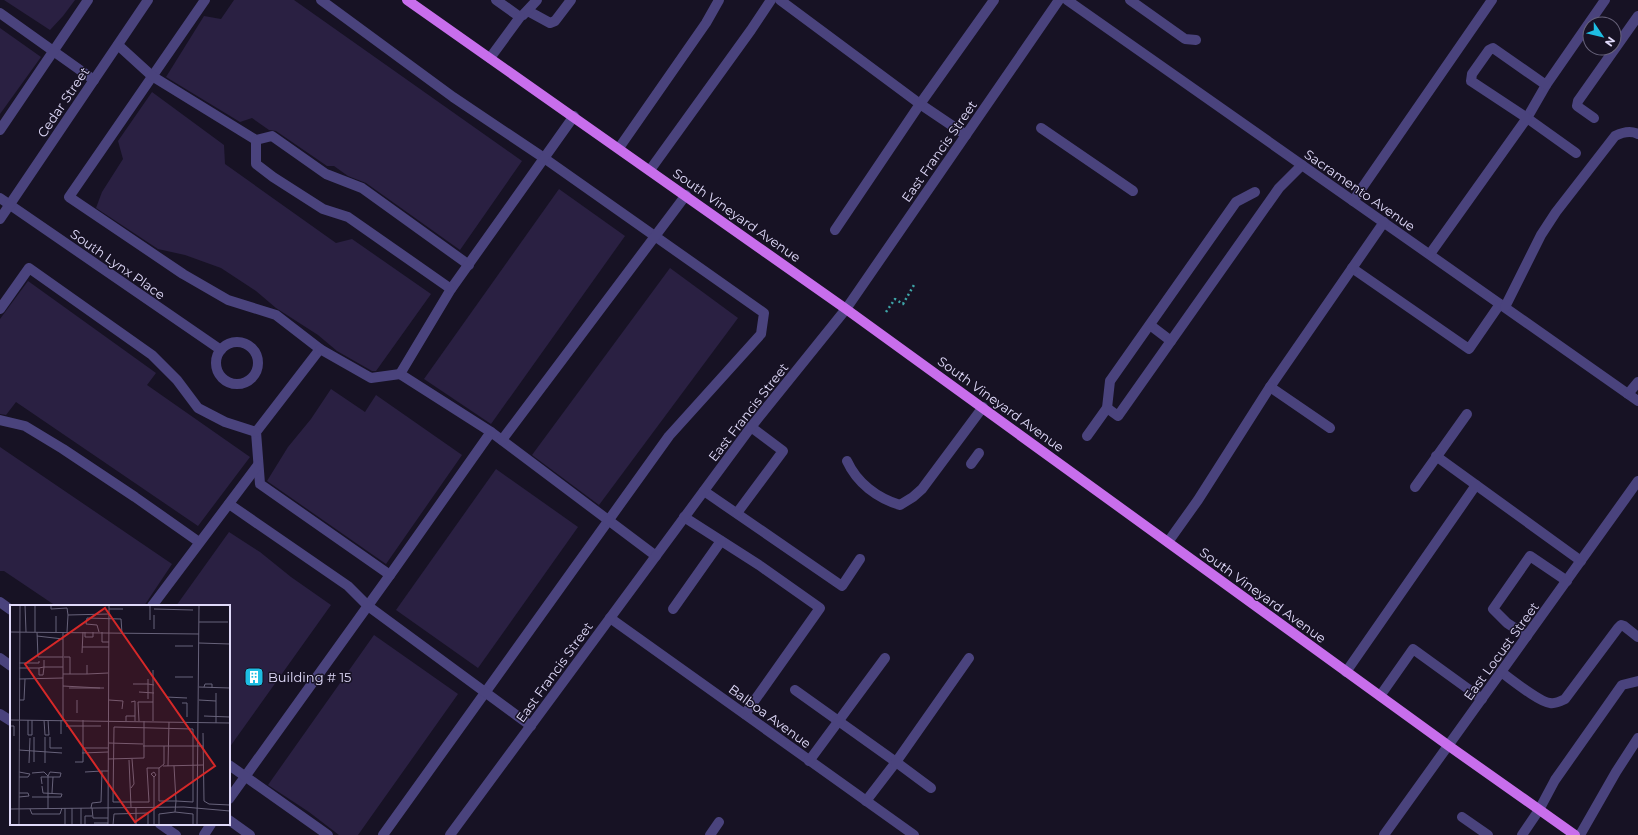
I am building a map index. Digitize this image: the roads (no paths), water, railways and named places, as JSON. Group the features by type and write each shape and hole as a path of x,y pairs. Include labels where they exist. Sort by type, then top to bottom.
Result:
{"main road":[{"name":"South Vineyard Avenue","path":"407,0 574,116 846,309 1346,672 1575,835"}],"street":[{"path":"0,130 88,0"},
{"name":"Cedar Street","path":"0,219 148,0"},
{"path":"205,0 70,197 184,274 228,300 276,315 320,349 370,378 400,374 491,432 608,522 656,556"},
{"path":"321,0 453,97 544,158 764,313 761,334 669,436 383,835"},
{"path":"496,0 524,14 550,23 555,21 571,0"},
{"path":"490,58 524,14 537,0"},
{"path":"619,148 706,23 720,0"},
{"path":"650,170 771,0"},
{"path":"780,0 920,104 966,135"},
{"path":"835,230 920,104 994,0"},
{"name":"East Francis Street","path":"450,835 751,427 846,309 1059,0"},
{"name":"Sacramento Avenue","path":"1067,0 1638,401"},
{"path":"1130,0 1185,39 1196,40"},
{"path":"1353,201 1492,0"},
{"path":"1430,254 1527,118 1546,84 1605,0"},
{"path":"0,13 94,80"},
{"path":"1594,118 1577,106 1578,101 1638,16"},
{"path":"118,45 152,76 256,140 272,136 326,174 362,188 469,265"},
{"path":"1546,84 1493,48 1489,50 1472,74 1471,80 1576,153"},
{"path":"400,374 451,289 574,116"},
{"path":"1041,128 1133,191"},
{"path":"1352,268 1469,349 1502,306 1534,246 1560,206 1615,136 1623,132 1638,134"},
{"path":"256,140 256,164 273,177 323,209 348,217 451,289"},
{"path":"1107,408 1118,416 1279,188 1302,165"},
{"path":"1088,436 1107,408 1110,381 1236,202 1255,192"},
{"path":"502,440 686,195"},
{"name":"South Lynx Place","path":"0,198 221,350"},
{"path":"1168,542 1198,500 1270,387 1384,222"},
{"path":"0,309 29,268 152,356 177,380 198,408 225,422 256,432"},
{"path":"1150,325 1171,341"},
{"path":"235,342 243,342 250,346 256,352 258,360 258,368 254,376 248,381 240,384 225,380 219,374 216,366 217,358 221,350 227,345 235,342"},
{"path":"320,349 256,432 260,484 390,575"},
{"path":"1628,394 1638,382"},
{"path":"1270,387 1330,428"},
{"path":"847,461 858,478 867,487 888,501 900,505 922,489 983,408"},
{"path":"1415,487 1467,414"},
{"path":"0,420 25,426 57,445 199,542"},
{"path":"737,513 783,451 751,427"},
{"path":"230,798 491,432"},
{"path":"971,464 979,453"},
{"path":"1436,456 1581,561"},
{"path":"153,605 258,465"},
{"name":"East Locust Street","path":"1384,835 1638,481"},
{"path":"1346,672 1476,485"},
{"path":"704,490 842,586 860,559"},
{"path":"229,504 348,586 368,606 531,726"},
{"path":"684,517 721,540 820,608 744,714"},
{"path":"673,609 721,540"},
{"path":"1527,636 1507,623 1493,609 1530,556 1567,581"},
{"path":"0,602 10,609"},
{"name":"Balboa Avenue","path":"610,618 914,835"},
{"path":"1501,672 1540,698 1550,703 1561,702 1566,699 1618,628 1622,625 1638,636"},
{"path":"1380,696 1413,649 1482,699"},
{"path":"0,658 10,665"},
{"path":"810,760 885,658"},
{"path":"866,801 896,762 969,658"},
{"path":"1522,835 1539,810 1555,780 1622,685 1638,681"},
{"path":"796,690 931,788"},
{"path":"0,714 10,720"},
{"path":"1580,835 1616,772 1638,738"},
{"path":"230,766 328,835"},
{"path":"1462,817 1488,835"},
{"path":"230,821 250,835"},
{"path":"710,835 719,822"},
{"path":"161,825 176,835"},
{"path":"204,835 210,825"}],"place":[{"name":"Building # 15","path":"254,677"}]}
